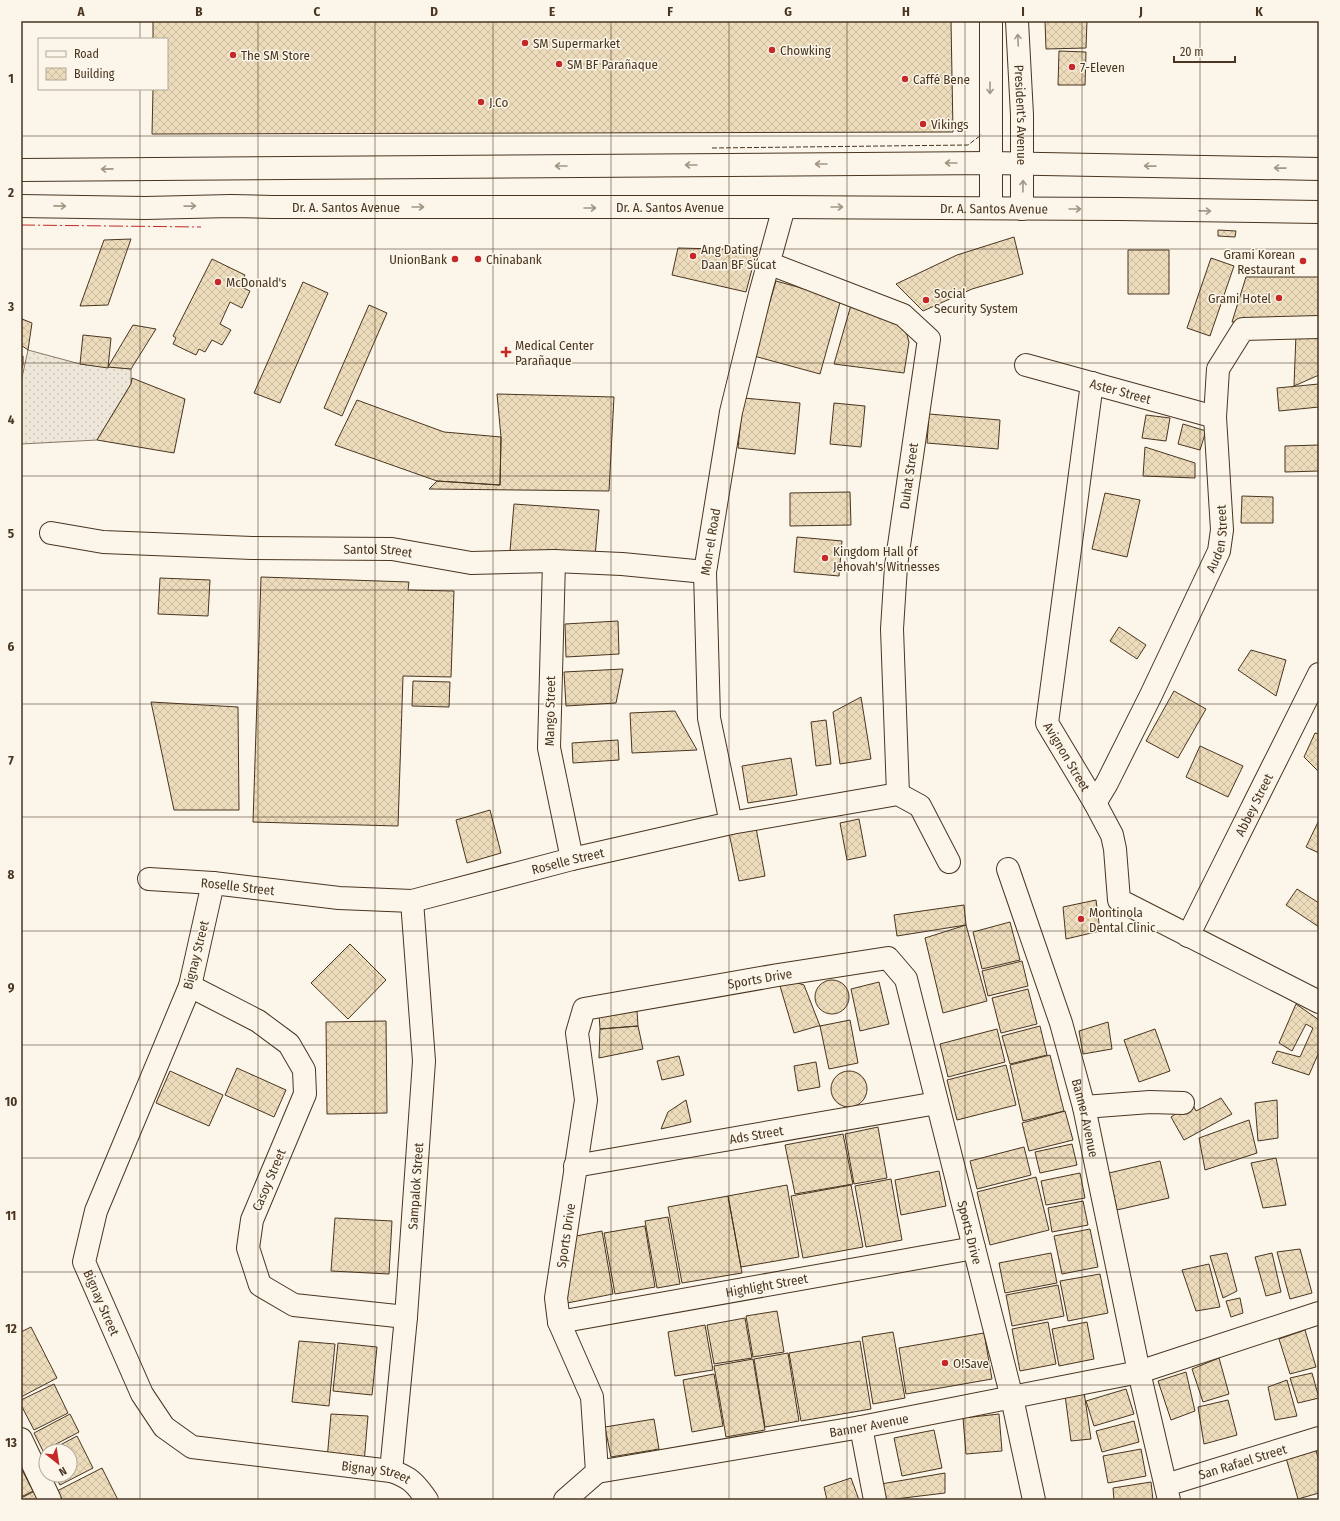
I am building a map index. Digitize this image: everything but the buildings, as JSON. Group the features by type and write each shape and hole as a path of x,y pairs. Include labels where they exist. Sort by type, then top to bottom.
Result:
{"street":[{"path":"991,21 991,208"},
{"name":"President's Avenue","path":"1017,21 1023,163 1022,209"},
{"path":"21,170 990,163 1319,169"},
{"name":"Dr. A. Santos Avenue","path":"21,206 145,208 231,206 1022,209 1120,208 1319,212"},
{"name":"Mon-el Road","path":"731,823 708,718 705,572 731,412 768,263 784,207"},
{"name":"Duhat Street","path":"768,263 903,315 929,339 896,566 892,629 898,794"},
{"name":"Auden Street","path":"1095,803 1107,783 1148,702 1219,551 1222,530 1215,417 1218,369 1243,329 1319,327"},
{"name":"Aster Street","path":"1026,366 1215,417"},
{"name":"Avignon Street","path":"1092,383 1047,723 1095,803 1112,836 1115,849 1119,900 1188,936 1317,996"},
{"name":"Santol Street","path":"51,533 103,542 252,548 392,549 471,563 554,561 622,564 705,572"},
{"name":"Mango Street","path":"554,561 549,748 572,859"},
{"name":"Abbey Street","path":"1188,936 1319,674"},
{"path":"898,794 920,806 949,862"},
{"name":"Roselle Street","path":"149,879 213,883 339,898 412,901 572,859 731,823 898,794"},
{"name":"Banner Avenue","path":"1008,869 1061,1023 1084,1107 1139,1372 1167,1493"},
{"name":"Bignay Street","path":"213,883 190,986 96,1210 84,1262 142,1394 164,1427 192,1447 391,1471 404,1475 417,1486 427,1500"},
{"name":"Sampalok Street","path":"391,1471 406,1317 424,1061 412,901"},
{"name":"Sports Drive","path":"597,1472 592,1397 559,1322 556,1298 586,1100 577,1033 584,1009 888,958 906,978 1012,1398 1034,1500"},
{"name":"Casoy Street","path":"190,986 258,1021 290,1044 304,1070 305,1094 252,1220 248,1248 260,1285 294,1305 406,1317"},
{"path":"1084,1107 1150,1102 1183,1103"},
{"name":"Ads Street","path":"575,1166 938,1103"},
{"name":"Highlight Street","path":"559,1322 974,1248"},
{"name":"Banner Avenue","path":"597,1472 861,1427 1139,1372 1319,1313"},
{"path":"861,1427 875,1500"},
{"name":"San Rafael Street","path":"1167,1493 1319,1438"},
{"path":"21,1440 50,1500"},
{"path":"565,1500 597,1472"}],"shaded area":[{"path":"28,350 80,364 131,369 131,384 97,440 21,444 21,382"}],"fence":[{"path":"712,148 968,145 981,134"}],"power":[{"path":"21,225 201,227"}],"place":[{"name":"SM Supermarket","path":"525,43"},
{"name":"Chowking","path":"772,50"},
{"name":"The SM Store","path":"233,55"},
{"name":"SM BF Parañaque","path":"559,64"},
{"name":"7-Eleven","path":"1072,67"},
{"name":"Caffé Bene","path":"905,79"},
{"name":"J.Co","path":"481,102"},
{"name":"Vikings","path":"923,124"},
{"name":"Ang Dating Daan BF Sucat","path":"693,256"},
{"name":"UnionBank","path":"455,259"},
{"name":"Chinabank","path":"478,259"},
{"name":"Grami Korean Restaurant","path":"1303,261"},
{"name":"McDonald's","path":"218,282"},
{"name":"Grami Hotel","path":"1279,298"},
{"name":"Social Security System","path":"926,300"},
{"name":"Medical Center Parañaque","path":"506,352"},
{"name":"Kingdom Hall of Jehovah's Witnesses","path":"825,558"},
{"name":"Montinola Dental Clinic","path":"1081,919"},
{"name":"O!Save","path":"945,1363"}]}
